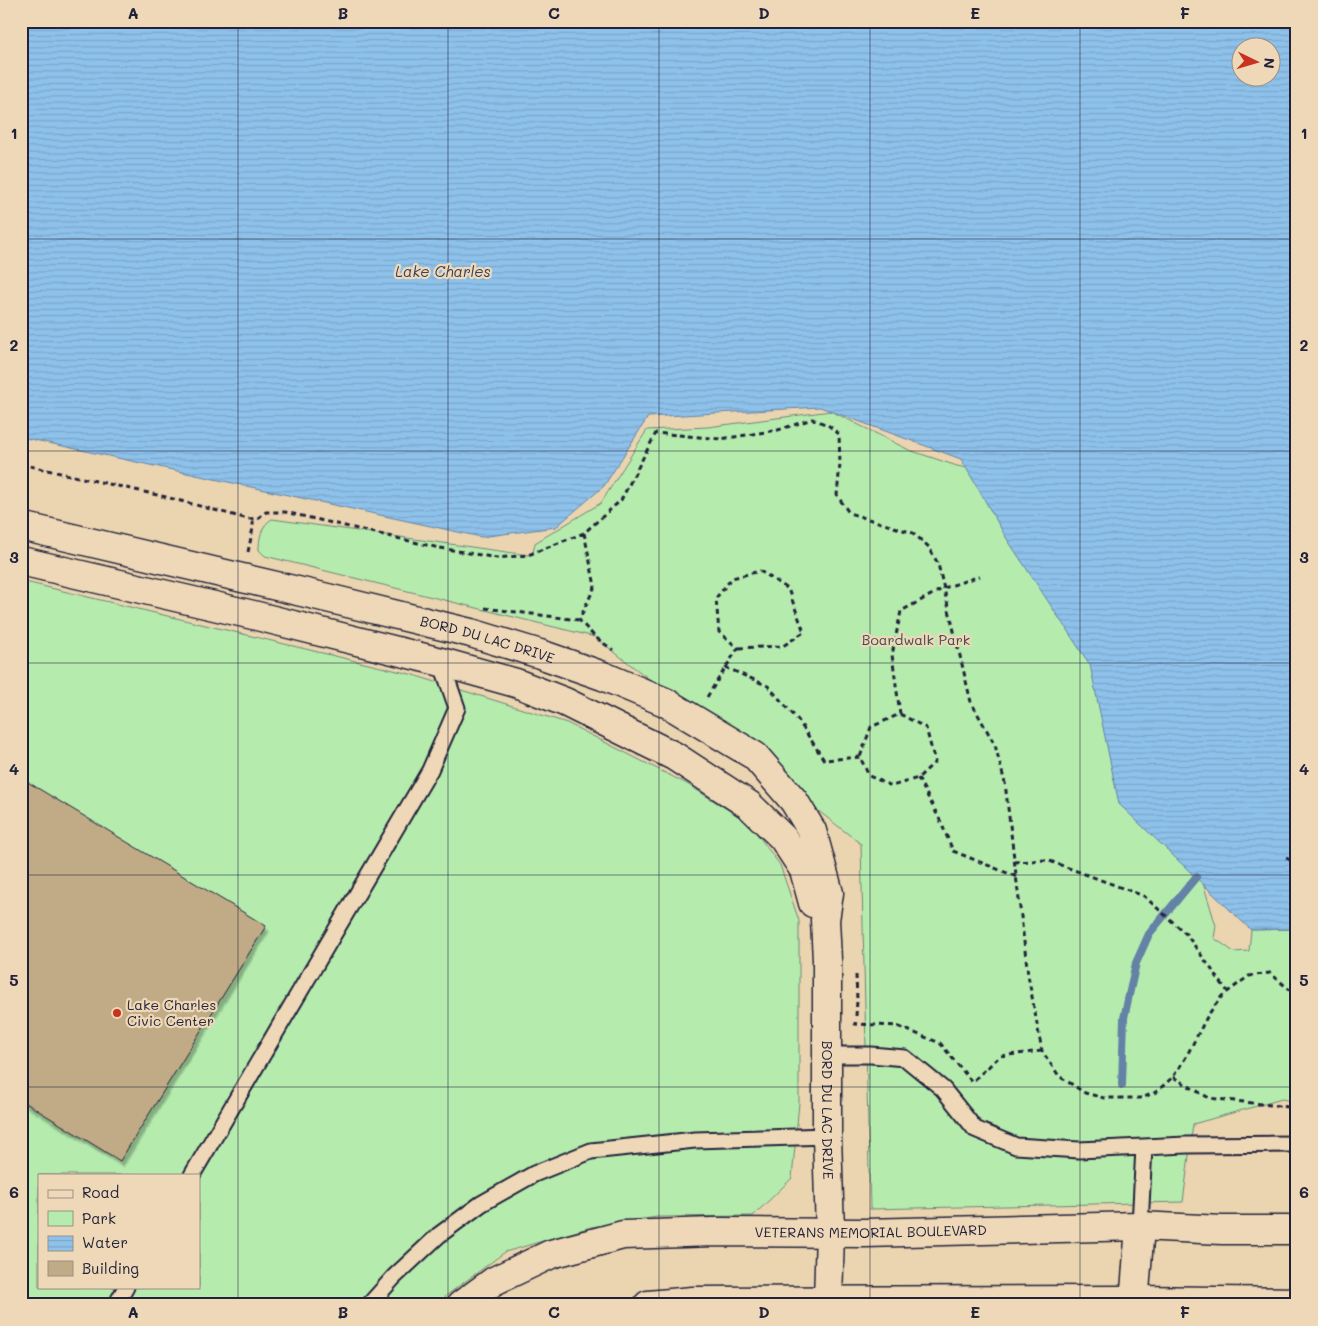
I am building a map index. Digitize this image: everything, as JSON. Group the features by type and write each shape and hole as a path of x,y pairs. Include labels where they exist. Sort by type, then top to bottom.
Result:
{"street":[{"name":"BORD DU LAC DRIVE","path":"21,526 472,633 540,654 603,676 666,702 755,756 794,801 812,830 829,893 825,920 830,1232 828,1301"},
{"name":"BORD DU LAC DRIVE","path":"21,561 253,615 441,662 516,683 565,702 674,756 749,805 784,838 804,870 812,901 825,920"},
{"name":"VETERANS MEMORIAL BOULEVARD","path":"461,1305 494,1281 551,1254 623,1235 1140,1226 1222,1230 1297,1230"},
{"path":"1134,1303 1140,1226"},
{"path":"648,1305 693,1301 1297,1302"}],"lane":[{"path":"193,1174 430,770 457,708 441,662"},
{"path":"827,1055 905,1058 943,1089 975,1130 1016,1146 1079,1150 1186,1145 1297,1144"},
{"path":"368,1305 394,1277 439,1235 480,1204 534,1174 590,1151 695,1140 827,1136"},
{"path":"1140,1226 1144,1147"},
{"path":"116,1305 125,1288"}],"path":[{"path":"21,464 166,497 248,520 258,518 266,512 285,512 435,547 497,558 528,555 584,533 621,500 656,433 721,440 778,430 812,419 828,424 839,434 840,464 837,495 849,513 913,533 929,547 938,564 971,702 994,745 1005,783 1028,975 1042,1051 1058,1076 1085,1093 1104,1098 1142,1098 1156,1092 1173,1078 1208,1014 1222,996 1249,976 1270,973 1297,996"},
{"path":"247,555 254,528 253,519"},
{"path":"584,533 595,586 579,620 595,637 614,651"},
{"path":"760,571 788,589 804,632 783,646 738,648 719,632 716,598 732,578 760,571"},
{"path":"900,714 892,655 901,611 944,588 980,576"},
{"path":"703,702 738,648"},
{"path":"725,667 768,686 798,720 824,760 860,757"},
{"path":"900,714 926,728 935,762 918,778 892,786 869,776 860,757 871,727 900,714"},
{"path":"918,778 940,820 953,851 1016,877"},
{"path":"1286,858 1297,863"},
{"path":"1014,862 1047,860 1144,896 1186,934 1228,992"},
{"path":"856,972 857,1000 855,1024 896,1026 940,1043 972,1082 1000,1056 1042,1051"},
{"path":"1173,1078 1209,1098 1297,1108"}],"green space":[{"name":"Boardwalk Park","path":"831,411 909,450 957,466 1084,492 1216,926 1214,938 1234,952 1249,951 1251,930 1297,929 1297,1102 1282,1099 1193,1124 1183,1202 870,1209 861,844 595,637 265,556 259,550 263,529 272,519 528,555 533,553 535,543 601,503 647,430 708,427"},
{"path":"21,581 410,674 567,723 687,784 749,823 780,865 799,921 799,1103 792,1178 753,1216 657,1217 591,1227 505,1252 447,1295 437,1305 21,1305"}],"water":[{"name":"Lake Charles","path":"21,21 1297,21 1297,929 1251,930 1119,804 1090,665 1007,539 961,459 820,407 648,417 604,486 556,527 481,537 21,437"}],"building":[{"name":"Lake Charles Civic Center","path":"21,778 266,926 120,1161 21,1100"}],"waterway":[{"path":"1122,1085 1124,1018 1136,963 1149,934 1196,877"}],"place":[{"name":"Lake Charles Civic Center","path":"117,1013"}]}
